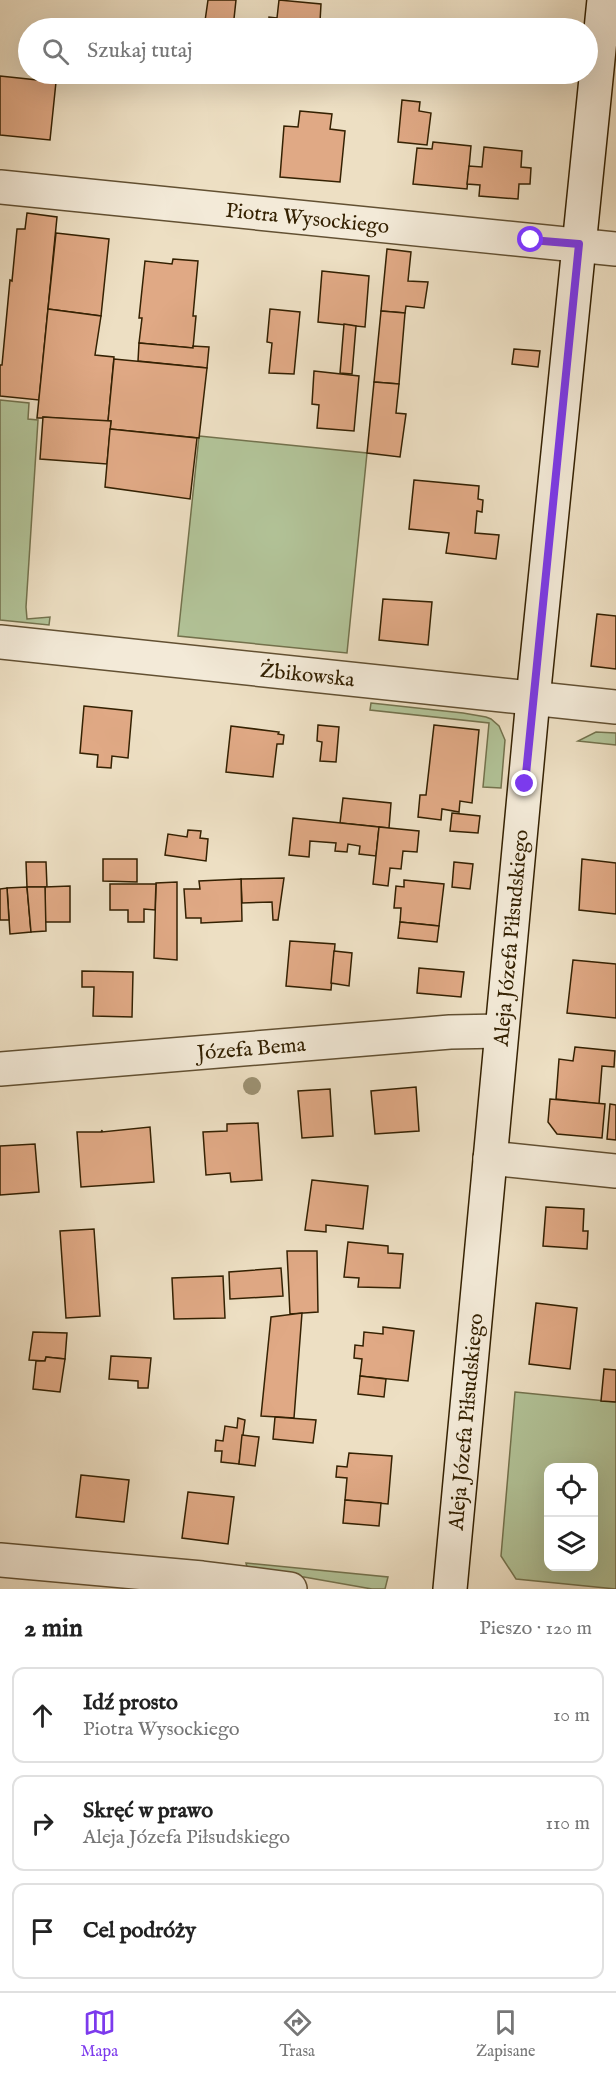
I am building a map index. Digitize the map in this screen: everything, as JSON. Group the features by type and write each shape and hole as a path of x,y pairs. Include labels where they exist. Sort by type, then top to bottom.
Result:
{"street":[{"name":"Aleja Józefa Piłsudskiego","path":"598,59 604,0"},
{"name":"Aleja Józefa Piłsudskiego","path":"450,1589 533,699 595,84"},
{"name":"Piotra Wysockiego","path":"0,187 616,249"},
{"name":"Żbikowska","path":"0,642 616,707"},
{"name":"Józefa Bema","path":"0,1069 450,1032 501,1031"},
{"path":"490,1158 616,1171"},
{"path":"0,1560 202,1578 290,1589"}],"green space":[{"path":"0,400 29,403 28,419 38,420 26,607 27,619 50,617 49,625 0,620"},
{"path":"199,436 367,453 347,653 178,636"},
{"path":"371,703 463,713 491,719 499,726 505,740 501,788 483,787 489,723 370,710"},
{"path":"596,732 616,733 616,745 578,741"},
{"path":"515,1392 616,1402 616,1589 516,1579 501,1556"},
{"path":"246,1563 388,1577 385,1589 372,1589 304,1577 248,1571"}],"building":[{"path":"208,0 236,0 234,18 205,18"},
{"path":"279,0 321,4 320,18 277,18"},
{"path":"0,76 18,78 18,84 56,84 50,140 0,135"},
{"path":"402,100 420,102 419,111 431,113 427,145 398,142"},
{"path":"300,111 332,114 330,129 345,131 340,182 280,177 284,126 298,127"},
{"path":"433,142 471,146 467,189 413,184 417,148 432,149"},
{"path":"484,147 522,151 521,167 531,168 530,184 519,184 518,199 479,196 480,185 467,184 469,166 482,167"},
{"path":"27,213 57,217 39,400 0,396 0,365 2,365 17,229 25,229"},
{"path":"56,233 109,239 101,316 48,309"},
{"path":"387,249 411,252 408,281 428,282 424,308 406,306 405,313 381,311"},
{"path":"173,259 198,261 193,316 196,316 193,348 139,343 142,318 139,318 145,261 172,264"},
{"path":"322,271 369,276 365,327 318,322"},
{"path":"48,309 101,316 95,355 114,357 108,422 37,418"},
{"path":"270,309 300,312 294,374 269,373 272,343 267,342"},
{"path":"381,311 405,313 399,384 374,382"},
{"path":"344,324 356,326 352,374 340,373"},
{"path":"139,343 193,348 193,346 209,347 207,368 138,361"},
{"path":"514,349 540,351 538,367 512,364"},
{"path":"114,359 207,368 199,438 110,429 111,421 108,421"},
{"path":"314,371 359,376 354,431 317,428 319,405 312,404"},
{"path":"374,382 399,384 396,413 406,414 400,457 367,453"},
{"path":"43,417 111,421 107,464 40,459"},
{"path":"110,429 197,438 190,499 105,487"},
{"path":"414,480 479,486 478,499 483,500 482,512 477,511 475,533 499,535 496,559 446,553 449,533 409,529"},
{"path":"383,599 432,602 428,645 379,640"},
{"path":"597,614 616,616 616,669 591,666"},
{"path":"84,706 132,711 128,758 112,756 111,768 97,767 98,755 80,753"},
{"path":"318,725 339,727 336,762 320,761 322,742 317,741"},
{"path":"434,725 479,730 472,803 460,801 459,812 442,809 441,820 418,817 420,795 426,795"},
{"path":"231,726 279,732 278,734 284,735 283,744 277,744 273,777 226,772"},
{"path":"343,798 391,803 389,828 340,823"},
{"path":"452,813 480,816 478,833 450,831"},
{"path":"293,818 379,827 376,856 359,854 360,846 348,844 347,852 335,851 336,843 310,841 309,857 289,855"},
{"path":"379,827 419,831 417,852 403,851 401,869 390,868 388,886 373,884"},
{"path":"188,830 201,831 200,838 208,839 206,861 165,855 168,834 187,837"},
{"path":"103,859 137,859 137,882 103,881"},
{"path":"582,859 616,863 616,914 579,910"},
{"path":"26,862 46,862 47,887 27,887"},
{"path":"454,862 473,864 470,889 452,887"},
{"path":"284,878 278,920 273,920 272,902 242,903 241,879"},
{"path":"241,879 242,921 201,923 201,918 186,918 184,889 200,889 199,881"},
{"path":"404,880 444,884 439,926 400,922 401,908 394,908 396,886 404,887"},
{"path":"177,882 177,960 154,958 156,883"},
{"path":"110,884 156,884 155,910 144,909 144,922 128,922 128,910 110,910"},
{"path":"70,886 70,922 45,922 45,887"},
{"path":"27,887 31,932 10,934 7,888"},
{"path":"27,887 45,887 46,931 31,932"},
{"path":"7,888 9,920 0,920 0,889"},
{"path":"400,922 439,926 437,942 398,938"},
{"path":"290,941 335,944 331,990 286,986"},
{"path":"334,951 352,953 349,986 331,983"},
{"path":"573,960 616,964 616,1018 567,1013"},
{"path":"419,968 464,972 461,997 417,993"},
{"path":"82,971 133,972 132,1017 93,1016 94,987 82,987"},
{"path":"575,1047 615,1051 614,1067 602,1066 599,1104 556,1099 559,1059 573,1061"},
{"path":"416,1087 419,1131 375,1134 371,1091"},
{"path":"330,1089 333,1136 302,1138 298,1091"},
{"path":"550,1099 605,1104 602,1138 557,1134 548,1122"},
{"path":"610,1104 616,1105 616,1140 607,1139"},
{"path":"258,1123 262,1180 231,1182 230,1173 206,1175 203,1132 227,1131 227,1124"},
{"path":"150,1127 154,1182 81,1187 77,1132"},
{"path":"35,1144 39,1192 0,1195 0,1146"},
{"path":"312,1180 368,1186 363,1229 326,1225 326,1232 305,1230"},
{"path":"546,1207 584,1209 583,1231 588,1231 587,1249 543,1246"},
{"path":"94,1229 100,1316 66,1318 60,1231"},
{"path":"348,1242 388,1246 388,1253 403,1254 400,1288 358,1287 359,1278 344,1277"},
{"path":"287,1251 317,1251 318,1312 290,1314"},
{"path":"281,1268 283,1296 230,1299 229,1272"},
{"path":"223,1276 225,1318 174,1319 172,1278"},
{"path":"536,1303 577,1308 570,1369 529,1364"},
{"path":"302,1313 294,1418 261,1416 271,1317"},
{"path":"383,1327 414,1331 408,1381 360,1376 362,1359 354,1358 355,1345 363,1346 364,1332 383,1334"},
{"path":"33,1332 67,1333 65,1359 46,1357 45,1361 29,1360"},
{"path":"111,1356 151,1358 148,1388 138,1388 138,1381 109,1379"},
{"path":"46,1357 65,1359 60,1392 33,1389 36,1361 45,1361"},
{"path":"604,1369 616,1370 616,1402 601,1401"},
{"path":"360,1376 386,1379 384,1397 358,1394"},
{"path":"275,1417 316,1420 313,1443 273,1439"},
{"path":"238,1418 245,1420 239,1464 221,1462 222,1451 215,1451 216,1440 223,1441 225,1426 237,1428"},
{"path":"242,1435 259,1437 255,1466 239,1464"},
{"path":"349,1453 392,1456 388,1504 345,1500 347,1478 336,1477 337,1466 347,1467"},
{"path":"81,1475 129,1480 124,1522 76,1517"},
{"path":"188,1492 234,1497 228,1544 182,1538"},
{"path":"345,1500 381,1503 379,1526 343,1523"}],"route":[{"path":"525,784 579,244 531,240"}]}
